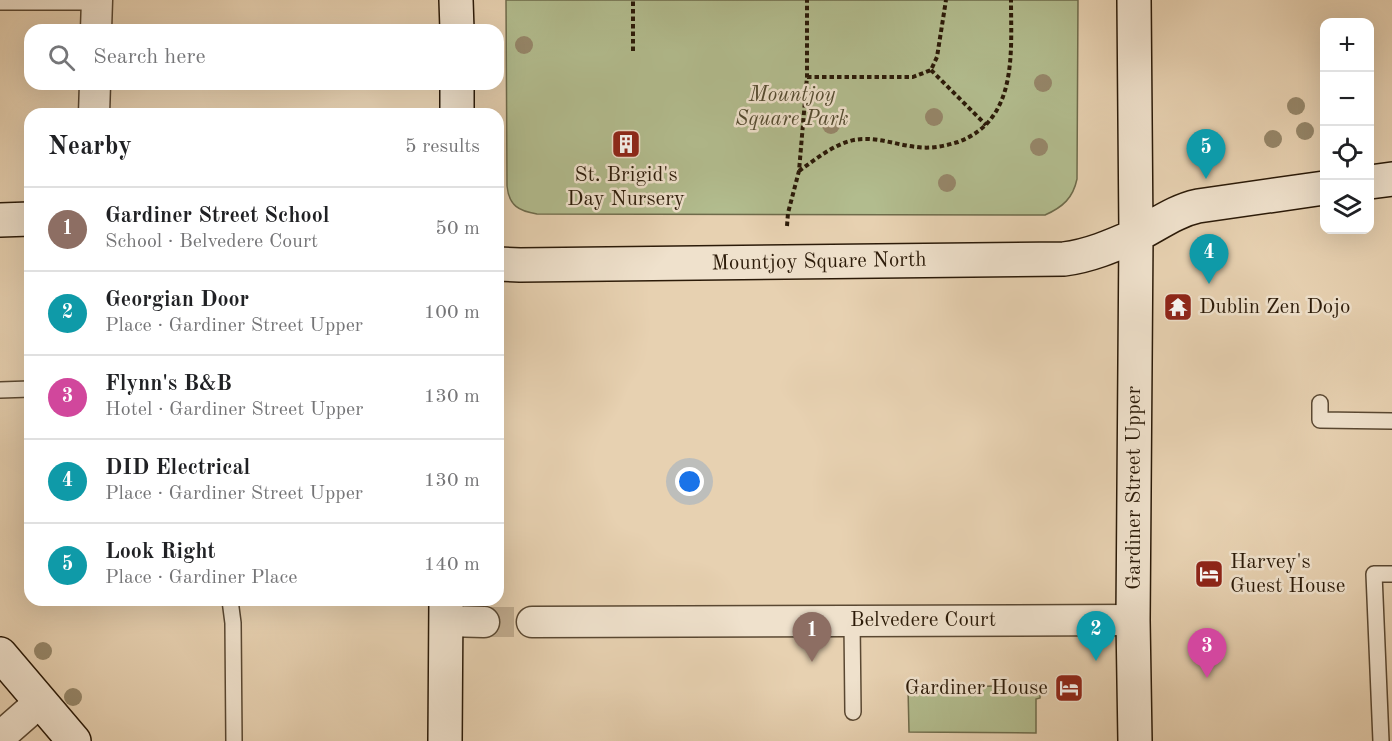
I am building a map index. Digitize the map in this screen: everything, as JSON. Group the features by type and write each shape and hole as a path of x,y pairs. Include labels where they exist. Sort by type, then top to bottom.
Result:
{"street":[{"path":"456,0 457,24"},
{"name":"Gardiner Street Upper","path":"1134,0 1136,235 1133,620 1135,741"},
{"path":"94,108 95,90"},
{"path":"457,90 457,108"},
{"path":"1374,181 1392,179"},
{"name":"Mountjoy Square North","path":"504,264 1064,259 1097,252 1136,235 1182,210 1320,189"},
{"path":"0,220 24,219"},
{"path":"445,741 446,610 484,622"},
{"name":"Belvedere Court","path":"532,622 1133,620"},
{"path":"0,654 74,741"},
{"path":"0,737 41,701"}],"lane":[{"path":"0,2 97,11"},
{"path":"0,390 24,389"},
{"path":"1320,403 1320,420 1392,421"},
{"path":"1381,741 1374,574 1392,574"},
{"path":"231,606 233,623 234,741"},
{"path":"852,621 853,712"}],"path":[{"path":"633,0 633,51"},
{"path":"788,226 788,213 799,171 807,77 807,0"},
{"path":"807,77 913,77 931,70 937,57 946,0"},
{"path":"799,171 832,149 852,140 871,138 918,148 944,146 970,137 986,126 998,109 1008,82 1011,0"},
{"path":"931,70 986,126"}],"green space":[{"name":"Mountjoy Square Park","path":"506,0 1078,0 1077,179 1075,186 1066,201 1045,215 537,214 525,211 513,203 507,186"},
{"path":"1040,685 1040,698 1036,699 1036,733 909,732 908,688"}],"tunnel":[{"path":"484,622 532,622"}],"place":[{"name":"St. Brigid's Day Nursery","path":"626,144"},
{"name":"Look Right","path":"1206,179"},
{"name":"DID Electrical","path":"1209,284"},
{"name":"Dublin Zen Dojo","path":"1178,307"},
{"name":"Harvey's Guest House","path":"1209,574"},
{"name":"Georgian Door","path":"1096,661"},
{"name":"Gardiner Street School","path":"812,662"},
{"name":"Flynn's B&B","path":"1207,678"},
{"name":"Gardiner House","path":"1069,688"}]}
